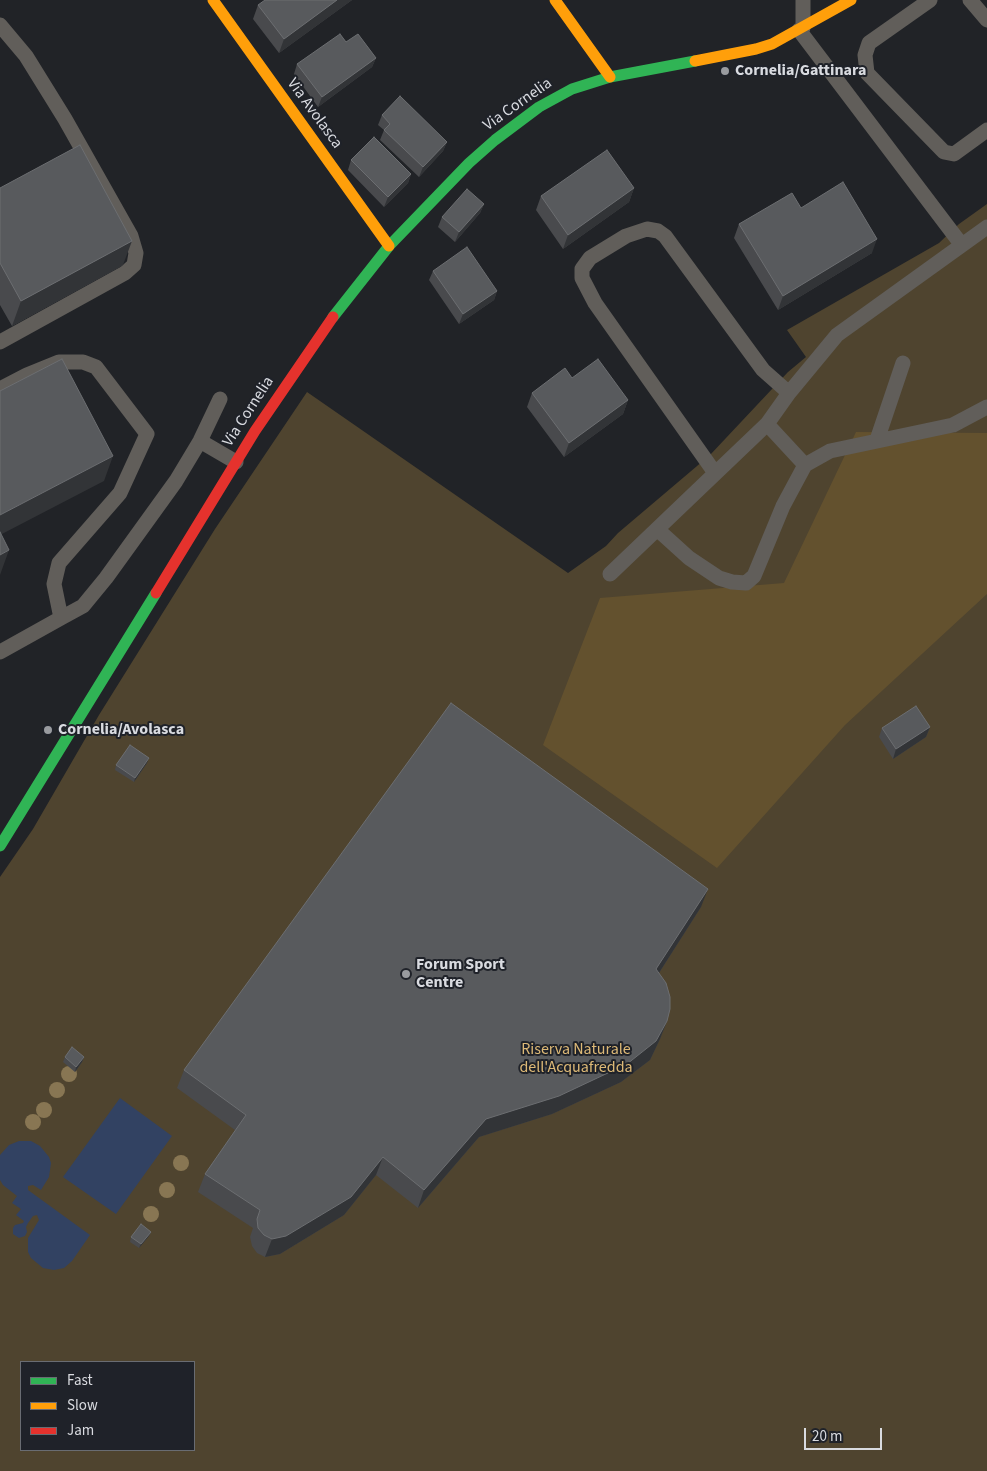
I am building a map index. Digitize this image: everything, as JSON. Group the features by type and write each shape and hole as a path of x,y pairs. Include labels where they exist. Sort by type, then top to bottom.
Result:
{"street":[{"name":"Via Avolasca","path":"213,0 389,246"},
{"path":"556,0 610,77"},
{"name":"Via Cornelia","path":"0,846 236,462 341,305 389,246 449,183 495,140 540,107 565,92 610,77 756,49 772,44 851,0"}],"lane":[{"path":"804,0 801,29 961,244"},
{"path":"930,0 869,42 865,55 868,73 944,152 954,154 987,130"},
{"path":"970,0 987,20"},
{"path":"0,25 26,56 65,119 131,236 136,253 134,264 125,273 0,342"},
{"path":"610,574 767,424 789,392 837,335 987,227"},
{"path":"715,473 595,303 582,278 582,269 590,258 626,236 647,229 665,236 763,370 789,392"},
{"path":"0,389 59,362 83,362 96,367 147,434 120,493 59,564 54,584 61,618"},
{"path":"877,440 903,363"},
{"path":"0,652 82,606 106,578 176,481 200,441 220,399"},
{"path":"657,529 689,558 719,578 732,582 746,583 754,576 783,506 805,465 830,451 952,425 987,407"},
{"path":"767,424 805,465"},
{"path":"200,441 236,462"}],"green space":[{"name":"Riserva Naturale dell'Acquafredda","path":"987,204 987,1471 0,1471 0,877 33,829 99,715 215,529 307,392 568,573 606,546 618,533 710,455 788,372 806,357 787,330 939,243 959,224"}],"shaded area":[{"path":"856,432 987,433 987,594 845,725 717,868 543,745 600,598 784,583"}],"water":[{"path":"120,1098 172,1136 116,1214 63,1177"},
{"path":"19,1141 31,1141 40,1146 49,1157 51,1163 49,1177 41,1190 33,1185 28,1186 28,1190 90,1235 72,1261 64,1268 54,1270 43,1268 31,1258 28,1252 28,1238 39,1220 37,1215 33,1216 28,1223 25,1236 19,1238 13,1234 15,1225 24,1221 16,1215 21,1209 12,1203 17,1196 3,1185 0,1180 0,1155 9,1145"}],"building":[{"path":"265,0 337,0 284,39 258,5"},
{"path":"340,34 346,42 358,34 376,58 322,97 297,64"},
{"path":"400,96 447,142 423,167 384,130 390,124 382,115"},
{"path":"374,137 411,174 388,197 351,160"},
{"path":"80,145 132,241 21,301 0,263 0,188"},
{"path":"607,150 634,188 568,235 541,196"},
{"path":"843,182 877,239 783,296 739,224 792,193 801,208"},
{"path":"467,189 484,204 459,232 442,217"},
{"path":"467,247 497,291 463,314 433,271"},
{"path":"62,359 113,456 0,515 0,391"},
{"path":"598,359 628,400 569,443 532,393 565,368 572,378"},
{"path":"0,532 9,550 0,555"},
{"path":"451,703 708,889 656,969 666,983 670,997 667,1021 656,1041 627,1064 559,1096 486,1119 424,1190 383,1157 351,1197 286,1236 272,1239 264,1235 258,1228 257,1219 260,1210 205,1174 246,1115 184,1070"},
{"path":"916,706 930,727 896,749 882,728"},
{"path":"130,745 149,758 135,778 116,765"},
{"path":"72,1047 84,1057 76,1067 65,1057"},
{"path":"141,1224 151,1232 141,1244 131,1237"}],"traffic: fast":[{"path":"333,317 389,246 469,163 495,140 539,107 572,89 610,77 695,61"},
{"path":"0,846 156,593"}],"traffic: slow":[{"path":"213,0 389,246"},
{"path":"555,0 610,77"},
{"path":"695,61 772,44 851,0"}],"traffic: jam":[{"path":"156,593 255,431 333,317"}],"place":[{"name":"Cornelia/Gattinara","path":"725,71"},
{"name":"Cornelia/Avolasca","path":"48,730"},
{"name":"Forum Sport Centre","path":"406,974"}]}
